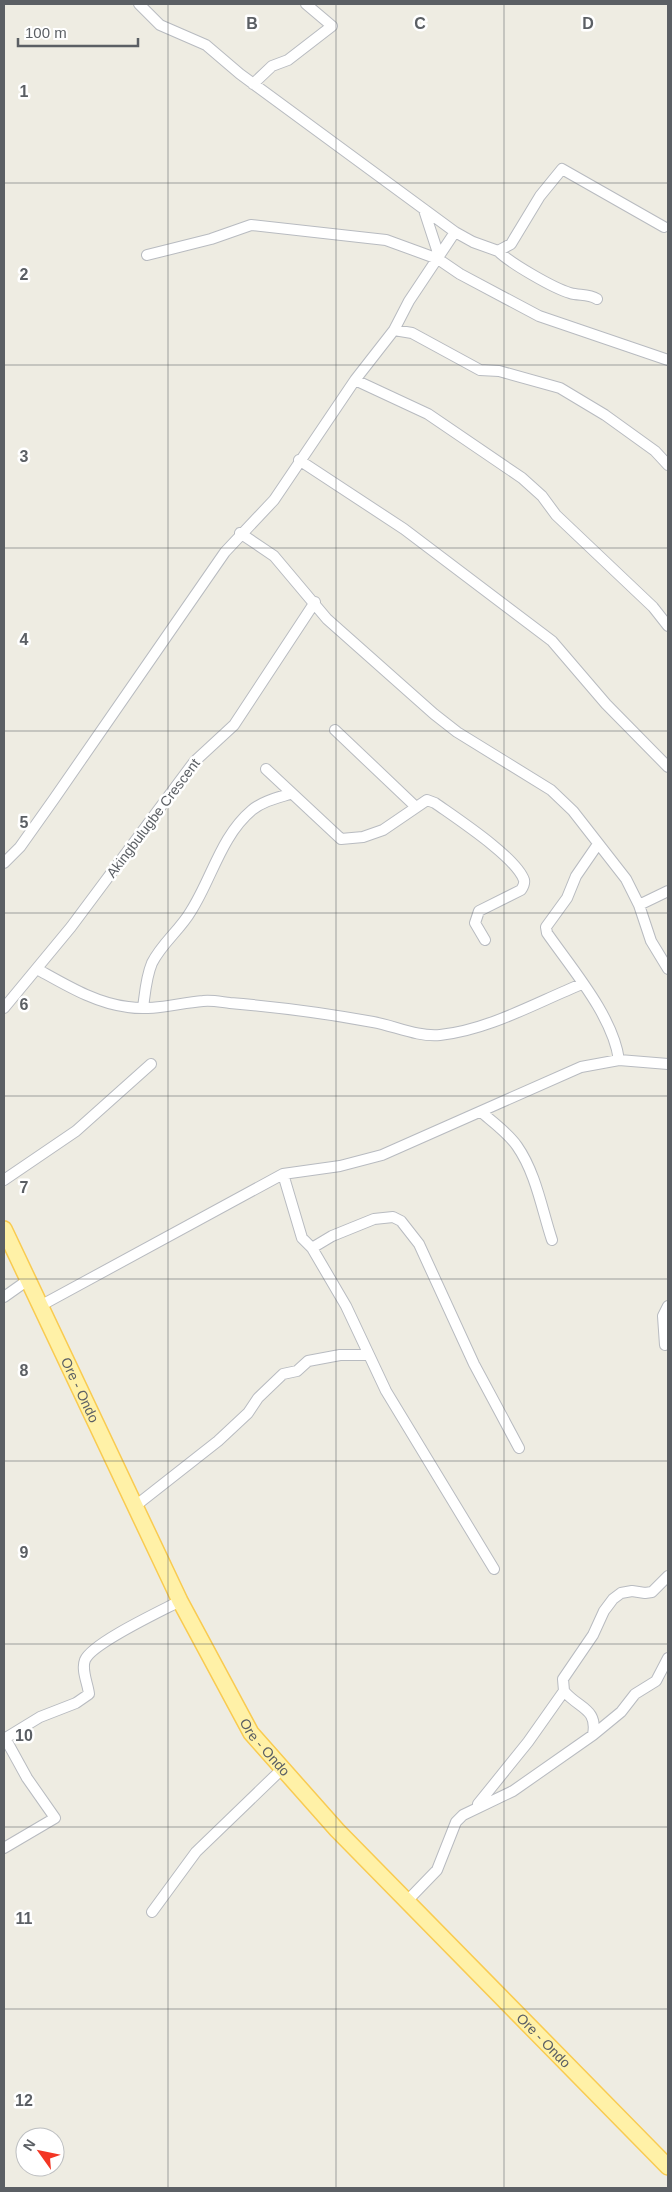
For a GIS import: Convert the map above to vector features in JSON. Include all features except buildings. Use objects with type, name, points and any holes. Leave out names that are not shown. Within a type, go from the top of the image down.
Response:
[{"type":"main road","name":"Ore - Ondo","points":[[4,1229],[180,1601],[251,1733],[337,1830],[668,2167]]},
{"type":"street","points":[[139,4],[160,25],[206,45],[252,84],[456,232],[473,242],[498,251],[507,260],[562,290],[597,299]]},
{"type":"street","points":[[252,84],[272,66],[288,60],[332,26],[306,4]]},
{"type":"street","points":[[498,251],[511,244],[540,196],[562,169],[664,227]]},
{"type":"street","points":[[424,210],[438,258]]},
{"type":"street","points":[[147,255],[211,239],[251,225],[386,240],[438,258],[460,274],[539,316],[668,360]]},
{"type":"street","points":[[4,863],[20,847],[225,552],[274,500],[299,460],[355,380],[394,330],[409,301],[456,232]]},
{"type":"street","points":[[394,330],[412,333],[480,370],[500,371],[560,388],[613,421],[655,451],[668,465]]},
{"type":"street","points":[[355,380],[428,414],[522,478],[542,496],[556,515],[653,608],[668,626]]},
{"type":"street","points":[[299,460],[404,529],[552,641],[606,704],[668,767]]},
{"type":"street","points":[[240,534],[274,556],[315,602],[327,619],[434,714],[458,732],[551,790],[573,811],[626,879],[639,905],[651,941],[668,969]]},
{"type":"street","name":"Akingbulugbe Crescent","points":[[4,1008],[104,884],[150,818],[194,762],[234,725],[315,602]]},
{"type":"street","points":[[335,730],[416,807]]},
{"type":"street","points":[[266,769],[290,794],[341,840],[363,837],[383,830],[426,800],[435,803],[497,849],[514,865],[524,880],[521,890],[479,911],[475,916],[475,923],[485,940]]},
{"type":"street","points":[[143,1008],[152,965],[159,951],[192,910],[224,845],[252,810],[268,801],[290,794]]},
{"type":"street","points":[[598,844],[576,876],[567,898],[546,927],[548,933],[599,1009],[613,1037],[619,1060]]},
{"type":"street","points":[[639,905],[668,891]]},
{"type":"street","points":[[37,969],[73,989],[102,1001],[127,1007],[143,1008],[205,1001],[232,1003],[311,1011],[381,1024],[414,1033],[438,1035],[467,1030],[582,984]]},
{"type":"street","points":[[40,1306],[282,1174],[340,1166],[382,1154],[481,1112],[581,1066],[619,1060],[668,1064]]},
{"type":"street","points":[[4,1180],[76,1131],[151,1064]]},
{"type":"street","points":[[481,1112],[509,1136],[518,1147],[527,1164],[552,1240]]},
{"type":"street","points":[[282,1174],[302,1238],[312,1248],[346,1306],[386,1391],[494,1569]]},
{"type":"street","points":[[312,1248],[332,1236],[374,1218],[393,1217],[400,1221],[419,1244],[474,1364],[519,1448]]},
{"type":"street","points":[[4,1297],[28,1280]]},
{"type":"street","points":[[665,1345],[663,1316],[668,1306]]},
{"type":"street","points":[[134,1507],[218,1441],[248,1413],[258,1398],[283,1374],[297,1371],[308,1361],[340,1355],[369,1355]]},
{"type":"street","points":[[476,1807],[528,1742],[564,1691],[563,1679],[593,1635],[604,1611],[613,1599],[621,1593],[632,1591],[645,1594],[652,1592],[668,1576]]},
{"type":"street","points":[[4,1848],[55,1818],[26,1778],[4,1738],[40,1717],[76,1703],[89,1694],[84,1669],[85,1659],[101,1644],[180,1601]]},
{"type":"street","points":[[407,1901],[437,1870],[456,1822],[476,1807],[513,1791],[593,1735],[621,1712],[635,1694],[656,1681],[668,1658]]},
{"type":"street","points":[[564,1691],[592,1714],[595,1722],[593,1735]]},
{"type":"street","points":[[152,1912],[196,1852],[282,1769]]}]
